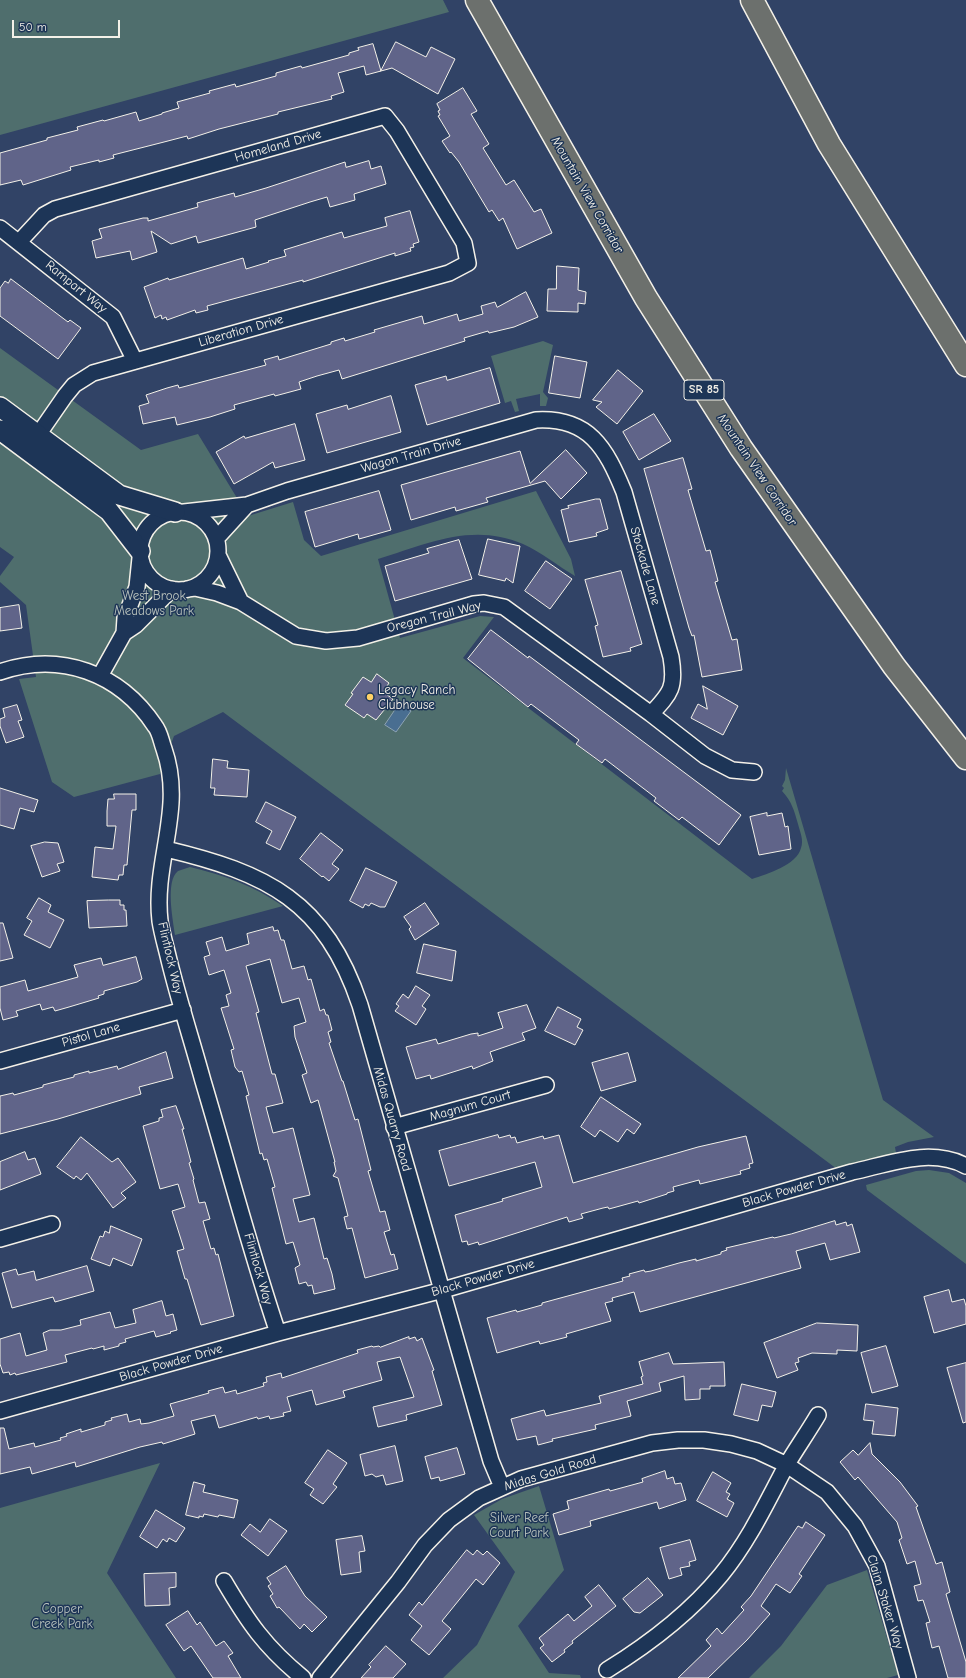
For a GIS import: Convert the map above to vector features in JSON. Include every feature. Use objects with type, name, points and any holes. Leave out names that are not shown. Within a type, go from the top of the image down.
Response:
[{"type":"highway","name":"Mountain View Corridor","points":[[477,0],[646,298],[737,442],[894,666],[966,758]]},
{"type":"highway","points":[[752,0],[829,144],[966,365]]},
{"type":"street","name":"Homeland Drive","points":[[19,242],[44,216],[55,209],[385,116],[397,130],[464,243],[468,263]]},
{"type":"street","name":"Rampart Way","points":[[0,228],[113,317],[135,361]]},
{"type":"street","name":"Liberation Drive","points":[[38,435],[64,396],[74,385],[93,373],[449,273],[468,263]]},
{"type":"street","points":[[0,407],[119,495],[195,515],[204,521],[212,529],[216,539],[218,555],[241,602]]},
{"type":"street","name":"Wagon Train Drive","points":[[180,512],[247,505],[294,489],[514,425],[548,420],[559,420],[577,426]]},
{"type":"street","name":"Stockade Lane","points":[[577,426],[588,432],[599,444],[616,472],[624,492],[671,657],[674,672],[673,686],[664,700],[651,714]]},
{"type":"street","points":[[0,430],[109,511],[140,554],[144,568],[151,578],[160,585],[172,589],[187,589],[199,584],[208,577],[215,567],[218,555]]},
{"type":"street","name":"Wagon Train Drive","points":[[216,539],[247,505]]},
{"type":"street","points":[[100,676],[124,633],[125,618],[137,587],[141,539],[150,524],[164,514],[180,512]]},
{"type":"street","name":"Oregon Trail Way","points":[[187,589],[195,588],[217,593],[241,602],[296,636],[326,641],[358,638],[474,604],[494,604],[513,612],[705,756],[732,770],[754,772]]},
{"type":"street","points":[[124,633],[136,625],[172,589]]},
{"type":"street","name":"Flintlock Way","points":[[0,672],[16,666],[42,664],[60,664],[90,672],[100,676],[135,702],[156,727],[168,759],[172,805],[166,849],[159,883],[160,921],[183,1010],[278,1333]]},
{"type":"street","name":"Midas Quarry Road","points":[[166,849],[227,865],[257,877],[296,903],[325,934],[338,953],[353,986],[443,1290],[491,1461],[502,1486]]},
{"type":"street","name":"Pistol Lane","points":[[0,1061],[183,1010]]},
{"type":"street","name":"Magnum Court","points":[[394,1127],[546,1085]]},
{"type":"street","name":"Black Powder Drive","points":[[0,1411],[278,1333],[443,1290],[852,1172],[928,1156],[958,1162],[966,1166]]},
{"type":"street","points":[[0,1239],[52,1224]]},
{"type":"street","points":[[607,1670],[651,1641],[705,1593],[736,1555],[750,1533],[787,1465],[818,1415]]},
{"type":"street","name":"Midas Gold Road","points":[[320,1678],[437,1532],[449,1520],[479,1498],[502,1486],[521,1479],[652,1443],[678,1440],[704,1440],[732,1444],[757,1451],[787,1465]]},
{"type":"street","name":"Claim Staker Way","points":[[787,1465],[827,1492],[846,1514],[867,1546],[877,1566],[908,1678]]},
{"type":"street","points":[[224,1581],[243,1613],[263,1640],[274,1653],[303,1678]]},
{"type":"green space","points":[[0,0],[443,0],[449,12],[0,135]]},
{"type":"green space","points":[[543,341],[553,345],[543,392],[548,398],[546,406],[540,406],[540,394],[516,399],[519,411],[515,412],[511,401],[505,403],[491,356]]},
{"type":"green space","name":"West Brook Meadows Park","points":[[0,348],[141,450],[198,434],[248,516],[293,502],[304,540],[321,556],[536,491],[571,559],[575,576],[523,544],[504,538],[486,535],[468,535],[432,542],[378,559],[400,638],[480,616],[494,617],[463,658],[752,879],[788,864],[798,854],[802,845],[801,833],[795,814],[782,791],[784,788],[782,786],[785,780],[786,768],[883,1100],[934,1137],[908,1142],[895,1147],[896,1153],[837,1169],[223,712],[174,736],[160,774],[74,797],[52,782],[19,679],[36,677],[26,605],[0,582],[0,576],[14,557],[0,547]]},
{"type":"green space","points":[[190,867],[215,874],[250,887],[283,906],[175,935],[171,901],[172,883],[174,876],[178,871]]},
{"type":"green space","points":[[929,1170],[949,1173],[966,1183],[966,1264],[867,1190],[866,1185],[916,1171]]},
{"type":"green space","name":"Copper Creek Park","points":[[160,1463],[107,1573],[176,1678],[0,1678],[0,1508]]},
{"type":"green space","name":"Silver Reef Court Park","points":[[539,1486],[564,1570],[518,1626],[549,1673],[580,1675],[581,1678],[443,1678],[477,1645],[515,1572],[474,1515],[502,1499]]},
{"type":"green space","points":[[867,1570],[898,1675],[887,1678],[749,1678],[781,1646],[827,1585]]},
{"type":"water","points":[[400,703],[411,711],[396,732],[385,725]]},
{"type":"building","points":[[396,42],[426,57],[431,47],[455,59],[438,94],[392,68],[381,71]]},
{"type":"building","points":[[373,44],[381,71],[366,75],[364,66],[338,73],[344,92],[331,96],[332,99],[278,112],[278,114],[219,129],[188,139],[187,136],[113,155],[114,158],[70,167],[71,170],[23,185],[21,180],[0,185],[0,153],[78,130],[77,127],[136,112],[139,121],[179,108],[177,102],[210,93],[209,91],[235,84],[236,87],[276,76],[276,73],[301,66],[302,68],[349,55],[349,53],[359,50],[358,48]]},
{"type":"building","points":[[463,88],[477,111],[471,114],[489,144],[483,148],[506,185],[514,180],[534,212],[541,209],[552,233],[517,249],[503,218],[499,221],[492,210],[489,212],[459,162],[451,152],[450,153],[442,141],[450,136],[438,116],[440,115],[438,111],[440,110],[437,104]]},
{"type":"building","points":[[369,161],[371,169],[381,166],[386,184],[354,194],[355,200],[330,207],[327,197],[255,220],[256,227],[198,243],[196,236],[171,244],[151,231],[157,252],[132,260],[130,251],[96,258],[92,241],[102,238],[99,229],[143,218],[148,218],[148,221],[198,207],[197,203],[234,193],[235,197],[345,162],[346,167]]},
{"type":"building","points":[[410,211],[419,242],[413,244],[414,247],[410,248],[411,251],[395,256],[395,253],[303,282],[303,280],[207,306],[208,310],[196,313],[195,310],[167,320],[166,317],[162,319],[161,315],[155,318],[144,287],[168,278],[169,280],[243,258],[246,269],[286,256],[284,250],[342,232],[344,238],[387,226],[385,218]]},
{"type":"building","points":[[557,266],[579,268],[578,290],[586,292],[585,304],[578,303],[578,312],[547,311],[548,289],[556,289]]},
{"type":"building","points":[[11,279],[68,322],[70,320],[81,328],[58,359],[0,316],[0,288],[5,281],[8,283]]},
{"type":"building","points":[[526,292],[538,317],[514,327],[489,333],[488,331],[464,338],[465,341],[342,379],[339,370],[317,376],[299,382],[301,389],[275,396],[274,394],[234,405],[235,409],[210,417],[177,425],[175,417],[143,424],[139,406],[149,403],[146,395],[178,385],[179,388],[266,365],[264,360],[278,356],[279,360],[331,344],[331,342],[344,338],[345,341],[375,332],[374,330],[422,316],[424,324],[457,314],[459,321],[483,314],[481,306],[495,302],[497,307]]},
{"type":"building","points":[[555,356],[587,362],[580,398],[549,393]]},
{"type":"building","points":[[490,368],[500,403],[427,425],[415,385],[446,376],[447,380]]},
{"type":"building","points":[[618,370],[643,391],[617,424],[596,407],[602,402],[593,400]]},
{"type":"building","points":[[391,396],[401,432],[327,453],[316,414],[347,405],[348,409]]},
{"type":"building","points":[[654,414],[671,441],[639,460],[623,432]]},
{"type":"building","points":[[295,424],[305,460],[275,468],[273,462],[234,484],[216,452],[244,436],[245,438]]},
{"type":"building","points":[[566,450],[587,473],[561,499],[545,481],[486,498],[488,502],[456,511],[455,507],[411,520],[401,485],[520,451],[530,483]]},
{"type":"building","points":[[683,458],[692,489],[688,490],[706,551],[710,550],[718,581],[715,582],[732,640],[737,639],[742,670],[702,677],[694,635],[692,636],[689,628],[644,469]]},
{"type":"building","points":[[379,491],[391,530],[359,539],[358,534],[315,547],[305,512]]},
{"type":"building","points":[[600,499],[608,529],[596,533],[597,536],[569,542],[561,510],[569,508],[568,506]]},
{"type":"building","points":[[488,539],[520,546],[513,583],[506,578],[505,581],[479,575]]},
{"type":"building","points":[[459,540],[472,579],[395,601],[385,566],[429,553],[427,549]]},
{"type":"building","points":[[546,561],[572,579],[550,609],[525,591]]},
{"type":"building","points":[[621,571],[642,644],[630,648],[631,651],[603,657],[595,626],[598,625],[585,580]]},
{"type":"building","points":[[19,605],[22,628],[0,631],[0,608]]},
{"type":"building","points":[[491,630],[528,658],[529,656],[741,815],[719,845],[682,817],[679,820],[654,801],[656,798],[605,759],[602,763],[576,744],[579,740],[531,704],[528,707],[468,659]]},
{"type":"building","name":"Legacy Ranch Clubhouse","points":[[377,674],[389,683],[383,692],[393,699],[376,720],[367,714],[364,718],[345,705],[353,694],[351,693],[363,677],[371,682]]},
{"type":"building","points":[[703,686],[738,706],[723,735],[691,718],[698,704],[707,709]]},
{"type":"building","points":[[17,705],[22,720],[18,721],[24,737],[6,743],[0,726],[0,719],[5,717],[3,709]]},
{"type":"building","points":[[213,759],[228,761],[227,768],[249,770],[247,797],[214,795],[215,788],[211,788]]},
{"type":"building","points":[[0,788],[38,800],[34,812],[20,808],[14,829],[0,825]]},
{"type":"building","points":[[114,794],[136,794],[136,810],[132,810],[127,865],[124,865],[123,875],[119,875],[118,880],[92,877],[95,847],[113,849],[116,826],[107,826],[107,811],[108,799],[114,799]]},
{"type":"building","points":[[266,802],[296,817],[280,850],[266,843],[272,831],[256,822]]},
{"type":"building","points":[[767,813],[767,816],[782,813],[785,827],[788,826],[791,849],[759,855],[750,817]]},
{"type":"building","points":[[321,833],[343,850],[332,864],[339,869],[329,881],[300,859]]},
{"type":"building","points":[[45,842],[58,843],[64,862],[57,864],[60,871],[42,877],[31,846]]},
{"type":"building","points":[[366,868],[397,882],[385,907],[380,907],[371,903],[369,906],[365,904],[363,908],[350,901]]},
{"type":"building","points":[[39,898],[51,905],[48,912],[64,920],[50,948],[24,935],[32,921],[27,918]]},
{"type":"building","points":[[120,900],[120,905],[124,905],[124,910],[126,910],[127,926],[89,928],[87,901]]},
{"type":"building","points":[[425,903],[439,924],[415,940],[409,929],[411,927],[404,917]]},
{"type":"building","points":[[0,923],[3,923],[13,958],[0,961]]},
{"type":"building","points":[[273,927],[274,931],[278,930],[281,940],[284,940],[292,969],[304,966],[308,980],[311,979],[320,1011],[324,1009],[326,1015],[328,1015],[332,1030],[328,1032],[331,1042],[329,1043],[355,1120],[358,1119],[371,1170],[368,1171],[380,1212],[385,1211],[390,1230],[384,1232],[391,1255],[394,1254],[398,1269],[365,1278],[352,1228],[347,1229],[344,1217],[348,1216],[338,1178],[333,1176],[336,1171],[335,1162],[318,1100],[311,1103],[302,1075],[307,1073],[295,1037],[294,1026],[306,1022],[299,998],[282,1003],[270,959],[246,966],[259,1012],[256,1013],[272,1074],[275,1074],[283,1103],[266,1107],[273,1133],[293,1128],[310,1195],[293,1199],[299,1222],[314,1218],[324,1259],[327,1258],[332,1274],[335,1289],[314,1294],[312,1285],[308,1286],[306,1282],[299,1284],[295,1268],[300,1265],[293,1242],[286,1244],[272,1188],[275,1187],[267,1159],[264,1160],[262,1153],[260,1154],[246,1096],[249,1095],[242,1071],[239,1072],[235,1067],[231,1050],[234,1049],[221,1008],[229,1006],[226,995],[231,993],[224,970],[209,975],[204,957],[210,955],[206,942],[222,937],[226,951],[249,944],[247,934]]},
{"type":"building","points":[[424,944],[456,951],[452,981],[417,973]]},
{"type":"building","points":[[136,957],[142,979],[137,982],[104,991],[104,994],[98,996],[99,998],[55,1011],[53,1007],[42,1010],[40,1004],[16,1011],[18,1016],[3,1020],[0,1008],[0,987],[25,980],[28,991],[78,977],[74,965],[101,958],[103,965]]},
{"type":"building","points":[[416,986],[430,995],[422,1006],[426,1009],[416,1025],[395,1011],[399,1006],[396,1004],[403,994],[408,998]]},
{"type":"building","points":[[527,1005],[536,1028],[522,1033],[525,1040],[490,1052],[493,1061],[473,1069],[472,1066],[431,1079],[430,1075],[416,1079],[406,1047],[436,1039],[438,1044],[471,1034],[478,1033],[478,1036],[503,1028],[498,1013]]},
{"type":"building","points":[[558,1007],[581,1019],[577,1027],[583,1030],[575,1045],[545,1031]]},
{"type":"building","points":[[166,1052],[173,1078],[139,1087],[141,1094],[58,1119],[0,1134],[0,1096],[13,1093],[14,1095],[43,1087],[43,1085],[74,1077],[74,1075],[89,1071],[89,1073],[117,1066],[118,1069]]},
{"type":"building","points":[[628,1053],[636,1081],[601,1091],[592,1063]]},
{"type":"building","points":[[601,1097],[641,1124],[634,1134],[627,1129],[618,1142],[600,1130],[595,1137],[581,1127]]},
{"type":"building","points":[[176,1106],[184,1129],[182,1129],[191,1162],[189,1163],[199,1203],[205,1202],[210,1219],[203,1221],[211,1249],[214,1248],[216,1255],[218,1254],[234,1316],[201,1325],[177,1251],[184,1249],[172,1211],[185,1207],[178,1184],[160,1189],[143,1126],[159,1121],[159,1118],[163,1117],[161,1110]]},
{"type":"building","points":[[498,1135],[499,1138],[510,1135],[511,1138],[515,1137],[517,1143],[543,1136],[544,1139],[559,1135],[573,1183],[698,1147],[746,1136],[753,1163],[749,1164],[750,1168],[740,1171],[741,1174],[700,1184],[699,1180],[673,1187],[674,1191],[639,1203],[638,1201],[609,1209],[608,1207],[603,1208],[581,1214],[583,1218],[569,1222],[567,1217],[479,1245],[478,1242],[468,1245],[467,1241],[462,1242],[455,1215],[503,1201],[502,1199],[542,1187],[535,1162],[449,1186],[439,1151]]},
{"type":"building","points":[[81,1137],[112,1162],[118,1158],[136,1182],[121,1193],[126,1198],[113,1208],[87,1173],[81,1180],[76,1176],[74,1179],[57,1167]]},
{"type":"building","points":[[25,1152],[28,1160],[35,1158],[41,1174],[0,1190],[0,1162]]},
{"type":"building","points":[[835,1221],[836,1225],[846,1222],[847,1226],[852,1224],[860,1252],[830,1260],[825,1243],[796,1251],[801,1268],[640,1312],[634,1292],[612,1298],[613,1301],[605,1303],[611,1321],[566,1334],[567,1337],[540,1344],[539,1341],[497,1353],[487,1318],[516,1310],[517,1312],[542,1305],[542,1303],[623,1281],[622,1278],[630,1276],[629,1274],[644,1270],[645,1272],[651,1271],[696,1259],[696,1261],[721,1254],[721,1252],[727,1250],[726,1248],[791,1234]]},
{"type":"building","points":[[111,1226],[142,1239],[132,1266],[113,1258],[110,1266],[91,1259],[100,1236],[103,1237],[105,1231],[109,1233]]},
{"type":"building","points":[[87,1266],[94,1291],[55,1302],[53,1297],[12,1308],[2,1273],[16,1269],[18,1275],[34,1271],[36,1280]]},
{"type":"building","points":[[949,1290],[952,1302],[964,1299],[966,1306],[966,1324],[934,1333],[924,1297]]},
{"type":"building","points":[[162,1301],[166,1316],[173,1314],[177,1330],[170,1332],[171,1333],[156,1337],[154,1331],[125,1339],[126,1342],[119,1344],[119,1346],[104,1350],[104,1346],[92,1348],[65,1355],[67,1362],[16,1375],[15,1373],[10,1375],[9,1372],[3,1373],[0,1364],[0,1339],[20,1333],[26,1356],[47,1350],[43,1333],[50,1330],[61,1330],[81,1325],[80,1320],[110,1312],[115,1328],[136,1323],[133,1310]]},
{"type":"building","points":[[817,1323],[858,1325],[857,1351],[837,1350],[837,1354],[812,1353],[798,1358],[799,1362],[795,1363],[798,1370],[777,1378],[764,1343]]},
{"type":"building","points":[[409,1337],[409,1339],[415,1337],[417,1341],[422,1338],[434,1370],[432,1371],[442,1405],[406,1415],[407,1420],[378,1427],[373,1407],[414,1397],[400,1357],[377,1362],[382,1380],[343,1391],[345,1397],[316,1405],[312,1390],[287,1397],[291,1411],[283,1413],[284,1416],[270,1419],[269,1416],[258,1419],[257,1417],[219,1428],[215,1415],[191,1421],[195,1434],[163,1444],[162,1442],[140,1447],[76,1467],[75,1462],[32,1474],[30,1467],[0,1474],[0,1428],[4,1428],[9,1449],[34,1443],[35,1447],[61,1440],[60,1438],[67,1436],[66,1434],[81,1429],[81,1432],[105,1425],[105,1422],[112,1420],[111,1418],[127,1414],[129,1422],[140,1419],[141,1424],[149,1423],[174,1416],[170,1404],[209,1393],[208,1391],[223,1387],[225,1393],[236,1390],[237,1394],[264,1386],[263,1383],[267,1382],[266,1377],[281,1373],[282,1378],[358,1353],[357,1350],[372,1346],[380,1347]]},
{"type":"building","points":[[886,1346],[898,1386],[872,1393],[861,1353]]},
{"type":"building","points":[[669,1353],[673,1364],[724,1362],[725,1386],[710,1386],[710,1389],[700,1389],[700,1399],[685,1400],[684,1376],[659,1383],[661,1391],[627,1401],[631,1416],[595,1425],[596,1429],[552,1439],[553,1441],[538,1445],[536,1436],[517,1440],[511,1419],[544,1410],[546,1416],[601,1403],[599,1396],[643,1384],[641,1377],[643,1376],[639,1362]]},
{"type":"building","points":[[966,1363],[966,1422],[963,1423],[947,1368]]},
{"type":"building","points":[[742,1384],[776,1392],[772,1407],[762,1405],[758,1421],[734,1415]]},
{"type":"building","points":[[866,1404],[898,1408],[895,1436],[872,1434],[874,1421],[864,1420]]},
{"type":"building","points":[[870,1443],[872,1454],[900,1482],[918,1506],[916,1507],[936,1564],[942,1562],[950,1592],[946,1594],[966,1662],[966,1678],[948,1678],[939,1646],[932,1648],[926,1623],[930,1622],[923,1600],[918,1601],[914,1586],[921,1584],[915,1561],[907,1564],[899,1540],[902,1538],[897,1522],[858,1477],[855,1480],[840,1462],[853,1450],[858,1455]]},
{"type":"building","points":[[395,1446],[403,1481],[386,1485],[383,1475],[376,1477],[372,1474],[365,1476],[360,1455]]},
{"type":"building","points":[[457,1448],[465,1474],[440,1481],[439,1477],[431,1479],[425,1457]]},
{"type":"building","points":[[328,1450],[347,1463],[333,1484],[337,1487],[323,1504],[310,1495],[314,1489],[305,1483]]},
{"type":"building","points":[[665,1471],[667,1479],[673,1477],[675,1484],[681,1483],[686,1500],[659,1509],[657,1502],[590,1521],[591,1526],[559,1535],[553,1514],[569,1509],[567,1501],[609,1489],[610,1491],[643,1482],[642,1479]]},
{"type":"building","points":[[713,1472],[731,1483],[726,1492],[730,1494],[727,1499],[734,1503],[727,1517],[697,1501]]},
{"type":"building","points":[[194,1482],[205,1485],[203,1492],[238,1500],[234,1518],[204,1514],[203,1517],[199,1516],[199,1518],[186,1515]]},
{"type":"building","points":[[156,1510],[185,1528],[176,1542],[169,1538],[167,1542],[163,1539],[157,1548],[140,1537]]},
{"type":"building","points":[[270,1519],[287,1531],[268,1556],[241,1535],[250,1524],[260,1532]]},
{"type":"building","points":[[806,1522],[825,1535],[799,1574],[802,1576],[790,1593],[776,1584],[761,1606],[770,1614],[747,1640],[708,1678],[678,1678],[711,1646],[706,1640],[717,1628],[722,1634],[744,1610],[741,1607],[751,1596],[798,1526],[802,1528]]},
{"type":"building","points":[[362,1536],[365,1551],[359,1552],[361,1572],[341,1575],[336,1540]]},
{"type":"building","points":[[690,1540],[696,1560],[689,1562],[690,1566],[680,1568],[682,1575],[669,1579],[660,1548]]},
{"type":"building","points":[[467,1550],[473,1555],[477,1550],[483,1555],[487,1551],[500,1563],[483,1585],[476,1579],[442,1621],[451,1629],[429,1655],[411,1640],[422,1626],[409,1615],[419,1602],[422,1605]]},
{"type":"building","points":[[286,1566],[305,1596],[327,1617],[312,1632],[304,1624],[300,1629],[279,1607],[277,1608],[270,1596],[273,1594],[268,1586],[271,1584],[267,1578]]},
{"type":"building","points":[[176,1573],[176,1587],[169,1588],[170,1605],[145,1606],[144,1574]]},
{"type":"building","points":[[648,1578],[663,1595],[640,1613],[634,1612],[623,1599]]},
{"type":"building","points":[[599,1585],[616,1606],[572,1641],[573,1643],[564,1650],[565,1652],[552,1662],[540,1648],[544,1645],[539,1638],[568,1614],[574,1621],[592,1606],[585,1597]]},
{"type":"building","points":[[188,1611],[197,1625],[200,1622],[216,1646],[224,1641],[233,1653],[228,1656],[241,1678],[213,1678],[191,1646],[184,1651],[166,1625]]},
{"type":"building","points":[[386,1646],[406,1664],[393,1678],[361,1678],[371,1667],[369,1665]]},
{"type":"place","name":"Legacy Ranch Clubhouse","points":[[370,697]]}]
